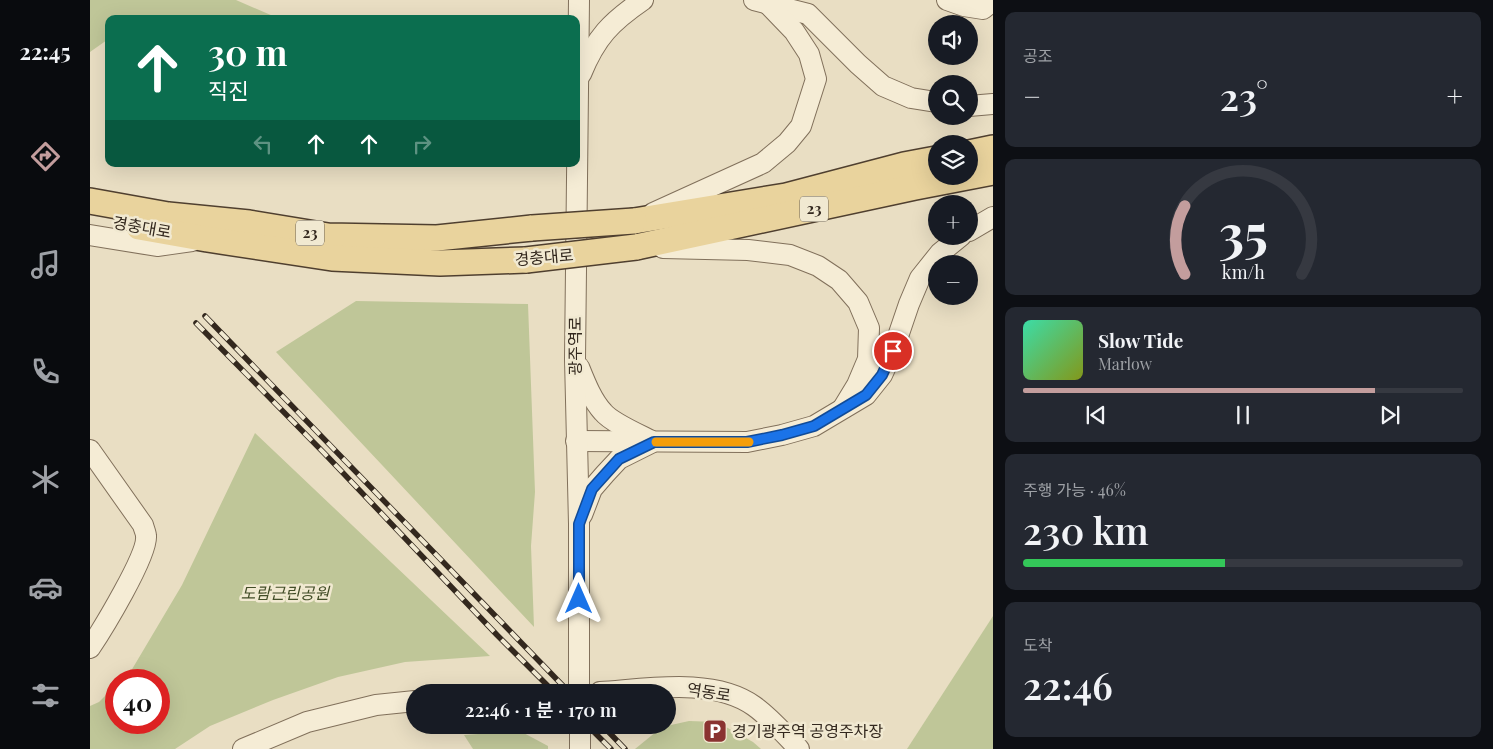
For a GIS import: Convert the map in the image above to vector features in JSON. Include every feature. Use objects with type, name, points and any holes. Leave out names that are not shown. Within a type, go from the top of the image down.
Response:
[{"type":"main road","points":[[978,151],[993,148]]},
{"type":"main road","name":"경충대로","points":[[90,201],[168,214],[249,223],[328,236],[437,238],[532,228],[634,221],[786,196],[928,161]]},
{"type":"main road","name":"경충대로","points":[[90,218],[207,239],[332,258],[440,263],[526,260],[636,247],[993,172]]},
{"type":"street","name":"광주역로","points":[[579,0],[579,15]]},
{"type":"street","points":[[580,75],[590,53],[604,32],[624,13],[643,0]]},
{"type":"street","points":[[947,0],[964,6],[983,8],[993,0]]},
{"type":"street","points":[[760,2],[808,14],[883,86],[911,98],[928,101]]},
{"type":"street","points":[[634,221],[763,163],[787,143],[800,126],[816,79],[809,54],[794,31],[760,2]]},
{"type":"street","points":[[978,105],[993,104]]},
{"type":"street","name":"광주역로","points":[[576,167],[575,359],[579,524],[579,684]]},
{"type":"street","points":[[978,226],[993,218]]},
{"type":"street","points":[[90,235],[157,246],[207,239]]},
{"type":"street","points":[[576,442],[747,442],[814,426],[866,395],[882,375],[920,278],[940,253],[949,245]]},
{"type":"street","points":[[636,247],[748,250],[790,255],[818,266],[839,280],[858,302],[869,328],[868,359],[857,384],[843,408]]},
{"type":"street","points":[[575,359],[590,393],[603,413],[626,428],[654,442]]},
{"type":"street","points":[[579,524],[592,489],[604,474],[619,459],[654,442]]},
{"type":"street","points":[[90,450],[143,525],[147,538],[131,578],[90,648]]},
{"type":"street","name":"역동로","points":[[676,688],[716,690],[741,698],[754,706],[799,749]]},
{"type":"street","points":[[243,749],[307,722],[376,705],[406,702]]},
{"type":"street","points":[[580,734],[580,749]]},
{"type":"green space","points":[[90,0],[236,0],[271,15],[105,15],[105,41],[90,52]]},
{"type":"green space","points":[[356,301],[528,304],[535,492],[531,546],[534,627],[276,352]]},
{"type":"green space","name":"도람근린공원","points":[[255,433],[490,656],[405,662],[338,677],[273,700],[210,726],[175,749],[90,749],[90,706],[99,702],[105,696],[105,734],[170,734],[170,669],[132,669],[182,585]]},
{"type":"green space","points":[[993,616],[993,749],[907,749]]},
{"type":"green space","points":[[689,721],[717,722],[753,742],[761,749],[635,749],[653,734],[676,734],[676,724]]},
{"type":"green space","points":[[526,734],[548,746],[548,749],[473,749],[464,735]]},
{"type":"railway","points":[[205,316],[561,684]]},
{"type":"railway","points":[[196,323],[546,684]]},
{"type":"railway","points":[[596,734],[611,749]]},
{"type":"railway","points":[[611,734],[625,749]]},
{"type":"slow traffic","points":[[656,442],[749,442]]},
{"type":"place","name":"경기광주역 공영주차장","points":[[715,731]]},
{"type":"route","points":[[579,599],[579,524],[592,489],[619,459],[654,442],[747,442],[814,426],[866,395],[882,375],[893,351]]}]
